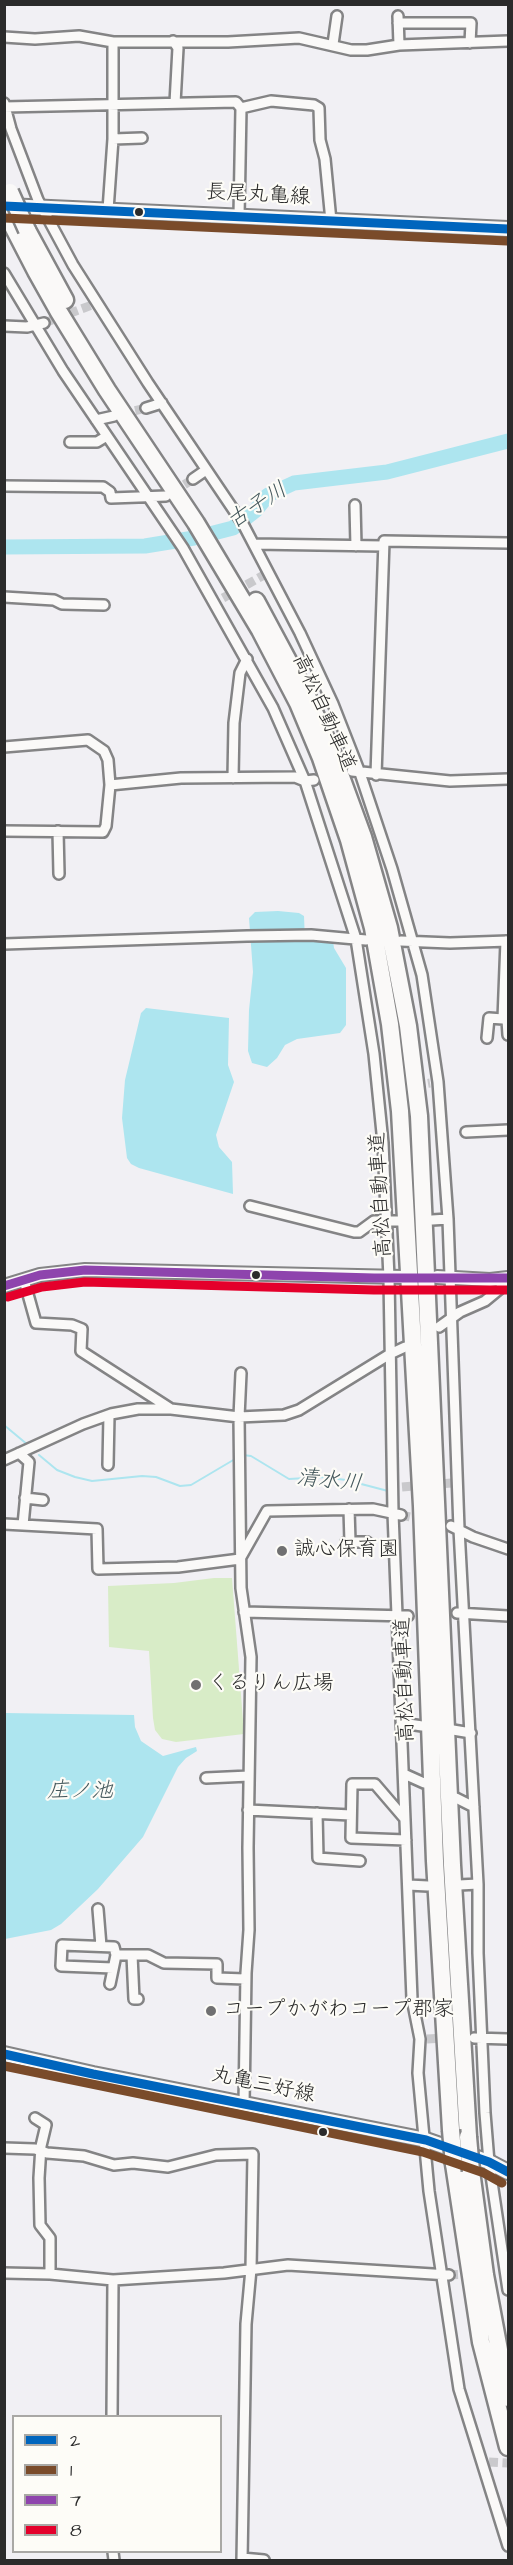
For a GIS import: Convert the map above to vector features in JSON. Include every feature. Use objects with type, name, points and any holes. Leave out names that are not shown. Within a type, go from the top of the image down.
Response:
[{"type":"highway","name":"高松自動車道","points":[[6,197],[21,230],[201,521],[270,624],[308,698],[333,754],[363,837],[389,928],[408,1026],[419,1116],[452,1864],[468,2137],[485,2275],[508,2398]]},
{"type":"highway","name":"高松自動車道","points":[[219,549],[297,703],[321,758],[349,840],[373,928],[390,1024],[402,1135],[422,1506],[435,1861],[451,2130],[481,2342],[508,2447]]},
{"type":"main road","name":"長尾丸亀線","points":[[6,197],[42,207],[508,230]]},
{"type":"main road","name":"丸亀三好線","points":[[4,2055],[426,2140],[489,2162],[508,2172]]},
{"type":"street","points":[[333,44],[337,16]]},
{"type":"street","points":[[399,45],[398,20],[471,23],[470,43]]},
{"type":"street","points":[[4,37],[35,39],[79,36],[113,42],[228,42],[299,38],[359,50],[399,45],[508,41]]},
{"type":"street","points":[[173,41],[178,48],[175,103]]},
{"type":"street","points":[[108,210],[113,139],[113,42]]},
{"type":"street","points":[[241,108],[271,101],[314,105],[319,108],[320,140],[325,159],[331,221]]},
{"type":"street","points":[[239,216],[241,108],[236,102],[113,106],[5,106],[11,129],[42,207],[73,265],[94,303],[243,524],[333,704],[414,942],[424,985],[448,1219],[455,1527],[471,1733],[478,1884],[478,2038],[489,2162],[508,2290]]},
{"type":"street","points":[[113,139],[142,138]]},
{"type":"street","points":[[4,273],[40,324],[96,420],[219,600],[310,780],[361,940],[383,1091],[390,1354],[403,1617],[402,1723],[412,1999],[423,2039],[418,2073],[429,2191],[445,2275],[459,2389],[486,2463],[508,2544]]},
{"type":"street","points":[[4,326],[40,324]]},
{"type":"street","points":[[146,408],[162,403]]},
{"type":"street","points":[[96,420],[114,416]]},
{"type":"street","points":[[70,442],[97,442],[107,436]]},
{"type":"street","points":[[193,479],[206,470]]},
{"type":"street","points":[[4,486],[103,487],[110,492],[111,498],[166,496]]},
{"type":"street","points":[[355,505],[356,546]]},
{"type":"street","points":[[376,775],[384,541],[508,543]]},
{"type":"street","points":[[254,544],[383,546]]},
{"type":"street","points":[[4,597],[104,605]]},
{"type":"street","points":[[233,778],[234,723],[240,673],[248,659]]},
{"type":"street","points":[[4,747],[88,740],[104,751],[108,760],[110,785],[106,826],[103,832],[4,831]]},
{"type":"street","points":[[356,772],[450,781],[508,779]]},
{"type":"street","points":[[110,785],[181,778],[295,777],[310,780]]},
{"type":"street","points":[[58,831],[59,874]]},
{"type":"street","points":[[4,944],[310,935],[361,940]]},
{"type":"street","points":[[401,940],[450,943],[507,941],[503,1019]]},
{"type":"street","points":[[487,1038],[489,1018],[507,1020],[508,1035]]},
{"type":"street","points":[[466,1132],[508,1130]]},
{"type":"street","points":[[250,1206],[354,1232],[359,1232],[369,1223],[402,1221]]},
{"type":"street","points":[[432,1220],[448,1219]]},
{"type":"street","points":[[4,1286],[63,1272],[109,1270],[402,1277]]},
{"type":"street","points":[[437,1277],[508,1280]]},
{"type":"street","points":[[24,1280],[36,1323],[72,1324],[82,1329],[81,1350],[171,1409]]},
{"type":"street","points":[[439,1327],[460,1312],[485,1301],[508,1280]]},
{"type":"street","points":[[4,1461],[83,1424],[109,1415],[138,1409],[171,1409],[239,1418],[284,1415],[299,1410],[405,1347]]},
{"type":"street","points":[[241,1373],[240,1559],[244,1612],[251,1657],[248,1810],[249,1930],[245,1979],[244,2104]]},
{"type":"street","points":[[108,1465],[109,1415]]},
{"type":"street","points":[[19,1454],[29,1462],[23,1525]]},
{"type":"street","points":[[25,1498],[43,1500]]},
{"type":"street","points":[[349,1509],[347,1542],[367,1542]]},
{"type":"street","points":[[240,1559],[267,1511],[373,1509],[397,1514]]},
{"type":"street","points":[[4,1524],[97,1530],[98,1569],[178,1567],[240,1559]]},
{"type":"street","points":[[455,1527],[473,1537],[508,1549]]},
{"type":"street","points":[[244,1612],[403,1617]]},
{"type":"street","points":[[461,1613],[508,1616]]},
{"type":"street","points":[[402,1723],[422,1726]]},
{"type":"street","points":[[453,1731],[471,1733]]},
{"type":"street","points":[[404,1774],[424,1783]]},
{"type":"street","points":[[206,1778],[249,1776]]},
{"type":"street","points":[[405,1819],[375,1784],[352,1784],[351,1838],[406,1840]]},
{"type":"street","points":[[456,1798],[474,1807]]},
{"type":"street","points":[[248,1810],[351,1815]]},
{"type":"street","points":[[317,1813],[318,1858],[360,1861]]},
{"type":"street","points":[[459,1885],[478,1884]]},
{"type":"street","points":[[408,1885],[428,1886]]},
{"type":"street","points":[[98,1909],[101,1946]]},
{"type":"street","points":[[110,1984],[116,1955],[114,1947],[62,1945],[61,1966],[113,1968]]},
{"type":"street","points":[[116,1955],[148,1955],[164,1963],[217,1964],[217,1978],[245,1979]]},
{"type":"street","points":[[132,1955],[134,1999],[138,1999]]},
{"type":"street","points":[[478,2038],[508,2039]]},
{"type":"street","points":[[35,2118],[46,2124],[40,2151],[40,2225],[50,2238],[50,2274]]},
{"type":"street","points":[[4,2148],[84,2156],[114,2165],[133,2163],[168,2167],[216,2156],[253,2154],[251,2270],[246,2324],[242,2559],[264,2560]]},
{"type":"street","points":[[4,2273],[50,2274],[113,2280],[251,2270],[288,2265],[445,2275]]},
{"type":"street","points":[[494,2273],[507,2272]]},
{"type":"street","points":[[112,2415],[113,2280]]},
{"type":"green space","name":"くるりん広場","points":[[232,1578],[244,1734],[176,1742],[162,1739],[155,1730],[153,1718],[149,1651],[109,1647],[108,1586],[174,1583]]},
{"type":"water","points":[[255,912],[299,913],[304,916],[305,941],[333,941],[334,948],[346,968],[346,1025],[340,1033],[297,1039],[285,1045],[277,1058],[267,1067],[252,1063],[248,1051],[253,972],[249,918]]},
{"type":"water","points":[[146,1008],[229,1018],[228,1065],[234,1082],[216,1135],[219,1147],[232,1162],[233,1194],[139,1168],[131,1164],[127,1158],[122,1118],[125,1080],[141,1013]]},
{"type":"water","name":"庄ノ池","points":[[5,1713],[134,1715],[135,1727],[141,1741],[163,1756],[196,1747],[197,1751],[178,1767],[143,1837],[98,1889],[61,1924],[51,1930],[5,1939]]},
{"type":"waterway","name":"古子川","points":[[4,547],[145,546],[194,538],[233,528],[256,510],[268,495],[294,483],[387,472],[508,441]]},
{"type":"waterway","name":"清水川","points":[[4,1425],[28,1445]]},
{"type":"waterway","name":"清水川","points":[[39,1455],[57,1470],[92,1481],[142,1476],[156,1477],[180,1486],[191,1485],[235,1459]]},
{"type":"waterway","name":"清水川","points":[[243,1455],[251,1456],[289,1479],[323,1477],[346,1480],[388,1491]]},
{"type":"tunnel","points":[[44,323],[92,305]]},
{"type":"tunnel","points":[[122,414],[146,408]]},
{"type":"tunnel","points":[[173,492],[193,479]]},
{"type":"tunnel","points":[[223,598],[264,575]]},
{"type":"tunnel","points":[[388,1090],[430,1083]]},
{"type":"tunnel","points":[[402,1487],[452,1483]]},
{"type":"tunnel","points":[[401,1515],[425,1520]]},
{"type":"tunnel","points":[[427,2039],[449,2038]]},
{"type":"tunnel","points":[[449,2275],[494,2273]]},
{"type":"tunnel","points":[[489,2462],[508,2463]]},
{"type":"transit line","name":"2","points":[[4,206],[508,229]]},
{"type":"transit line","name":"1","points":[[4,218],[507,241]]},
{"type":"transit line","name":"7","points":[[4,1286],[40,1275],[85,1270],[374,1278],[508,1278]]},
{"type":"transit line","name":"8","points":[[8,1297],[42,1287],[85,1282],[374,1290],[508,1290]]},
{"type":"transit line","name":"2","points":[[4,2054],[93,2074],[426,2140],[489,2162],[508,2172]]},
{"type":"transit line","name":"1","points":[[4,2066],[423,2152],[484,2173],[502,2183]]},
{"type":"place","name":"誠心保育園","points":[[282,1551]]},
{"type":"place","name":"くるりん広場","points":[[196,1685]]},
{"type":"place","name":"コープかがわコープ郡家","points":[[211,2011]]}]
